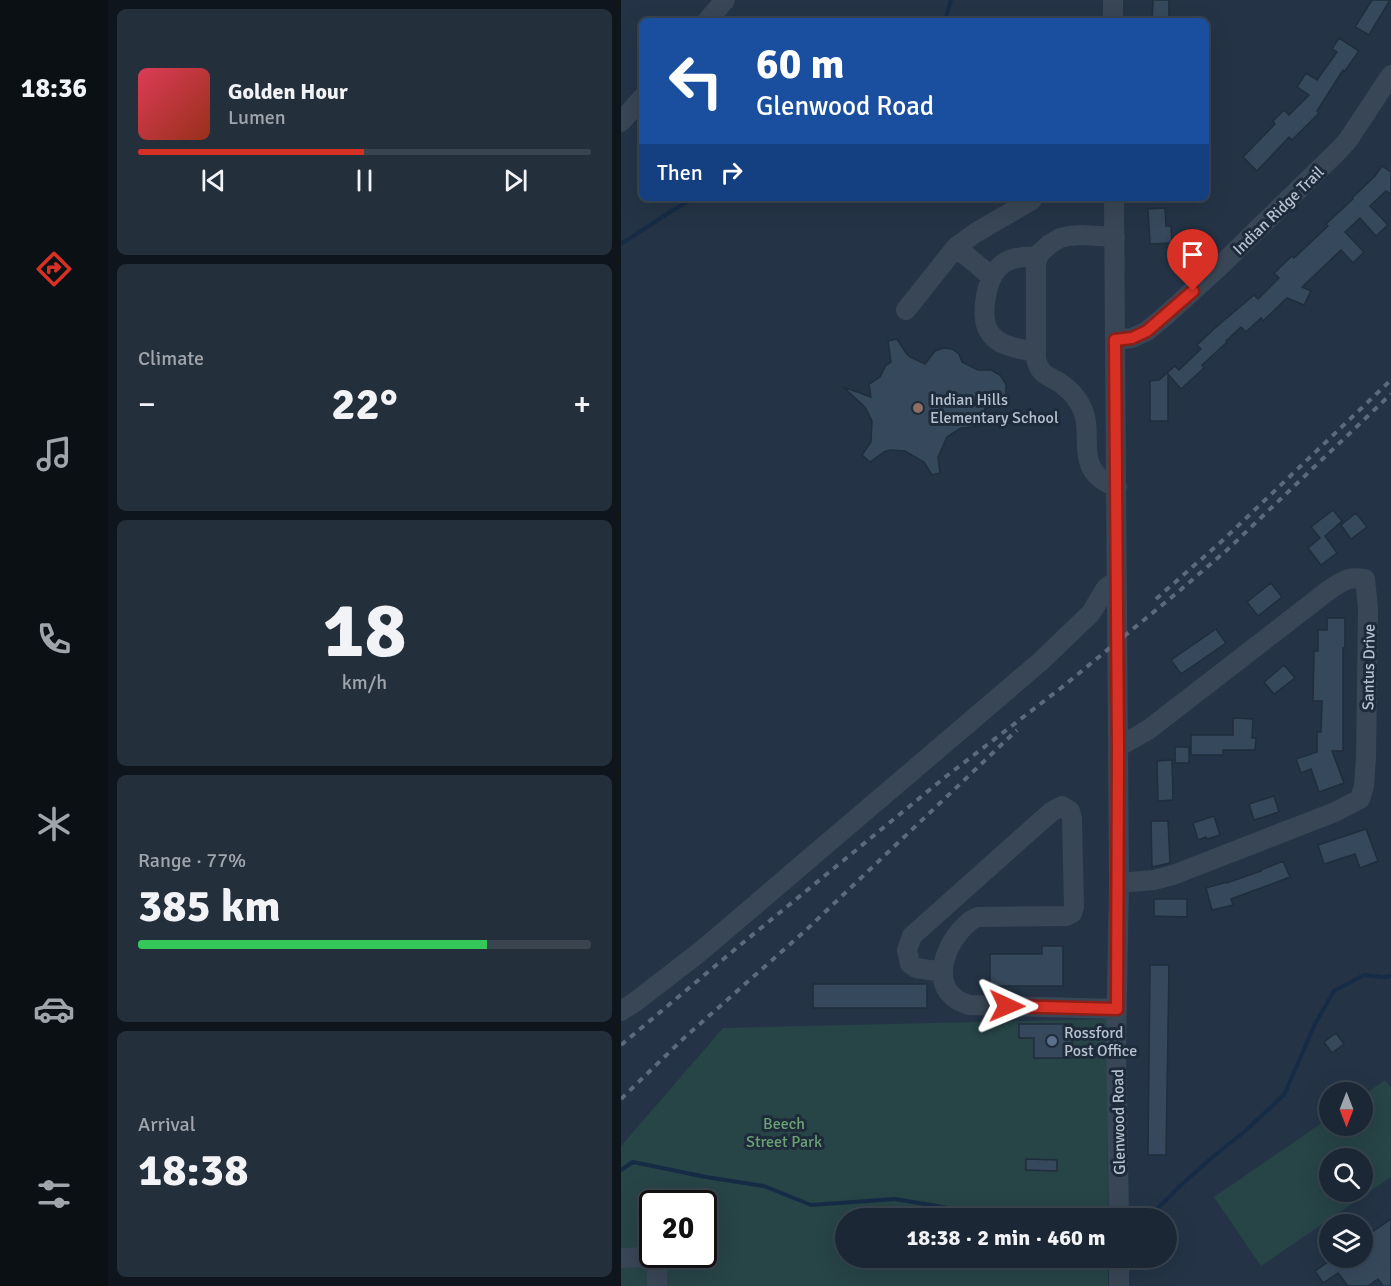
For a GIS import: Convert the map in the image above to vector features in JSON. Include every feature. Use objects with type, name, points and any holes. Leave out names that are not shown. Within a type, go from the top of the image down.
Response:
[{"type":"street","points":[[710,18],[725,0]]},
{"type":"street","points":[[1113,0],[1113,18]]},
{"type":"street","name":"Indian Ridge Trail","points":[[1115,340],[1132,338],[1147,331],[1221,266],[1348,140],[1391,75]]},
{"type":"street","points":[[621,122],[639,101]]},
{"type":"street","points":[[906,310],[956,247],[975,233],[1030,201]]},
{"type":"street","name":"Glenwood Road","points":[[1114,201],[1119,1208]]},
{"type":"street","points":[[1115,237],[1069,236],[1050,244],[1039,254],[1036,352],[1038,368],[1064,386],[1083,408],[1089,462],[1101,480],[1117,487]]},
{"type":"street","points":[[956,247],[992,277]]},
{"type":"street","points":[[1036,352],[998,341],[990,333],[985,322],[984,309],[992,277],[999,267],[1012,259],[1038,257]]},
{"type":"street","name":"Santus Drive","points":[[1118,747],[1148,730],[1329,590],[1354,577],[1365,579],[1368,608],[1366,757],[1365,786],[1360,799],[1335,812],[1173,875],[1155,880],[1119,883]]},
{"type":"street","points":[[621,1011],[701,951],[1040,662],[1091,613],[1106,588],[1117,579]]},
{"type":"street","points":[[943,972],[916,968],[910,964],[907,950],[912,936],[1051,813],[1062,806],[1070,811],[1072,819],[1074,907],[1072,913],[1066,916],[978,917],[970,920],[954,939],[944,959],[943,972],[946,987],[955,998],[969,1005],[1117,1009]]},
{"type":"street","points":[[951,901],[968,922]]},
{"type":"street","points":[[621,1258],[647,1257],[655,1261],[657,1286]]},
{"type":"street","points":[[1119,1268],[1119,1286]]},
{"type":"green space","name":"Beech Street Park","points":[[1107,1019],[1108,1208],[835,1208],[835,1268],[1108,1268],[1108,1286],[621,1286],[621,1146],[723,1028]]},
{"type":"green space","points":[[1385,1080],[1391,1088],[1391,1177],[1373,1189],[1373,1148],[1319,1148],[1319,1202],[1354,1202],[1337,1214],[1319,1214],[1319,1226],[1261,1266],[1214,1197],[1319,1125],[1319,1136],[1373,1136],[1373,1088]]},
{"type":"building","points":[[1153,0],[1169,0],[1169,18],[1152,18]]},
{"type":"building","points":[[1372,0],[1390,0],[1369,35],[1355,27]]},
{"type":"building","points":[[1339,38],[1359,51],[1345,71],[1343,70],[1317,111],[1319,113],[1292,140],[1289,137],[1257,171],[1243,157],[1275,124],[1273,121],[1284,110],[1289,115],[1309,95],[1297,87],[1306,73],[1317,80],[1337,52],[1332,49]]},
{"type":"building","points":[[1382,166],[1391,172],[1391,194],[1386,191],[1370,206],[1388,225],[1376,236],[1360,218],[1345,232],[1364,252],[1353,263],[1341,250],[1302,287],[1311,291],[1304,305],[1287,298],[1263,321],[1261,318],[1246,332],[1241,327],[1202,365],[1204,368],[1181,389],[1168,374],[1168,421],[1150,421],[1150,381],[1159,380],[1175,366],[1179,370],[1201,349],[1197,345],[1215,328],[1254,295],[1258,299],[1279,278],[1274,273],[1292,256],[1294,258],[1328,226],[1326,224],[1353,199]]},
{"type":"building","points":[[1165,208],[1166,226],[1171,226],[1172,243],[1150,244],[1148,209]]},
{"type":"building","points":[[897,339],[910,357],[925,364],[935,351],[943,348],[952,349],[959,354],[962,362],[978,370],[991,370],[1000,375],[1006,384],[1006,394],[1001,402],[993,407],[985,408],[983,426],[961,428],[947,437],[938,457],[940,473],[932,475],[924,462],[905,451],[890,450],[870,462],[862,455],[871,442],[872,421],[865,407],[843,387],[871,397],[869,384],[880,377],[886,365],[891,362],[888,341]]},
{"type":"building","points":[[1333,510],[1342,521],[1325,536],[1337,553],[1321,565],[1308,548],[1320,538],[1311,527]]},
{"type":"building","points":[[1356,513],[1367,527],[1351,539],[1341,525]]},
{"type":"building","points":[[1271,583],[1282,597],[1258,616],[1247,602]]},
{"type":"building","points":[[1327,618],[1345,618],[1343,751],[1332,751],[1344,783],[1319,792],[1311,769],[1301,773],[1296,759],[1317,752],[1317,732],[1321,732],[1322,701],[1313,701],[1314,651],[1318,651],[1318,630],[1327,630]]},
{"type":"building","points":[[1216,629],[1226,643],[1181,674],[1171,660]]},
{"type":"building","points":[[1284,665],[1295,678],[1274,694],[1264,682]]},
{"type":"building","points":[[1233,718],[1253,719],[1252,738],[1256,738],[1255,750],[1223,750],[1223,755],[1191,755],[1191,735],[1233,735]]},
{"type":"building","points":[[1175,747],[1189,747],[1189,763],[1175,763]]},
{"type":"building","points":[[1172,760],[1173,800],[1158,801],[1157,761]]},
{"type":"building","points":[[1274,796],[1279,812],[1254,820],[1249,804]]},
{"type":"building","points":[[1214,816],[1220,835],[1198,840],[1193,823]]},
{"type":"building","points":[[1151,821],[1168,821],[1170,863],[1152,867]]},
{"type":"building","points":[[1366,829],[1378,861],[1360,868],[1355,854],[1324,864],[1318,845]]},
{"type":"building","points":[[1283,861],[1290,877],[1231,899],[1233,905],[1212,910],[1206,888],[1227,883]]},
{"type":"building","points":[[1154,899],[1187,899],[1187,917],[1154,916]]},
{"type":"building","points":[[1042,946],[1063,946],[1063,986],[990,986],[990,954],[1042,954]]},
{"type":"building","points":[[1150,965],[1169,965],[1166,1155],[1148,1155]]},
{"type":"building","points":[[813,984],[927,984],[927,1008],[813,1008]]},
{"type":"building","points":[[1019,1024],[1072,1024],[1072,1058],[1034,1058],[1034,1038],[1019,1038]]},
{"type":"building","points":[[1336,1033],[1344,1044],[1332,1053],[1324,1042]]},
{"type":"building","points":[[1026,1159],[1057,1160],[1057,1171],[1026,1170]]},
{"type":"building","points":[[1391,1219],[1391,1286],[1383,1286],[1378,1279],[1368,1286],[1348,1286],[1338,1273],[1323,1283],[1315,1271],[1319,1268],[1373,1268],[1373,1231]]},
{"type":"waterway","points":[[946,18],[951,0]]},
{"type":"waterway","points":[[621,244],[689,201]]},
{"type":"waterway","points":[[1158,1208],[1284,1095],[1315,1024],[1334,991],[1364,975],[1391,976]]},
{"type":"waterway","points":[[621,1170],[633,1162],[764,1186],[811,1205],[895,1199],[948,1208]]},
{"type":"railway","points":[[1156,599],[1222,541],[1391,380]]},
{"type":"railway","points":[[621,1045],[944,778],[1061,688],[1178,592],[1227,550],[1391,394]]},
{"type":"railway","points":[[621,1099],[684,1038],[805,931],[1017,730]]},
{"type":"place","name":"Indian Hills Elementary School","points":[[918,408]]},
{"type":"place","name":"Rossford Post Office","points":[[1052,1041]]},
{"type":"route","points":[[1007,1006],[1117,1009],[1119,883],[1115,340],[1132,338],[1147,331],[1193,291]]}]
